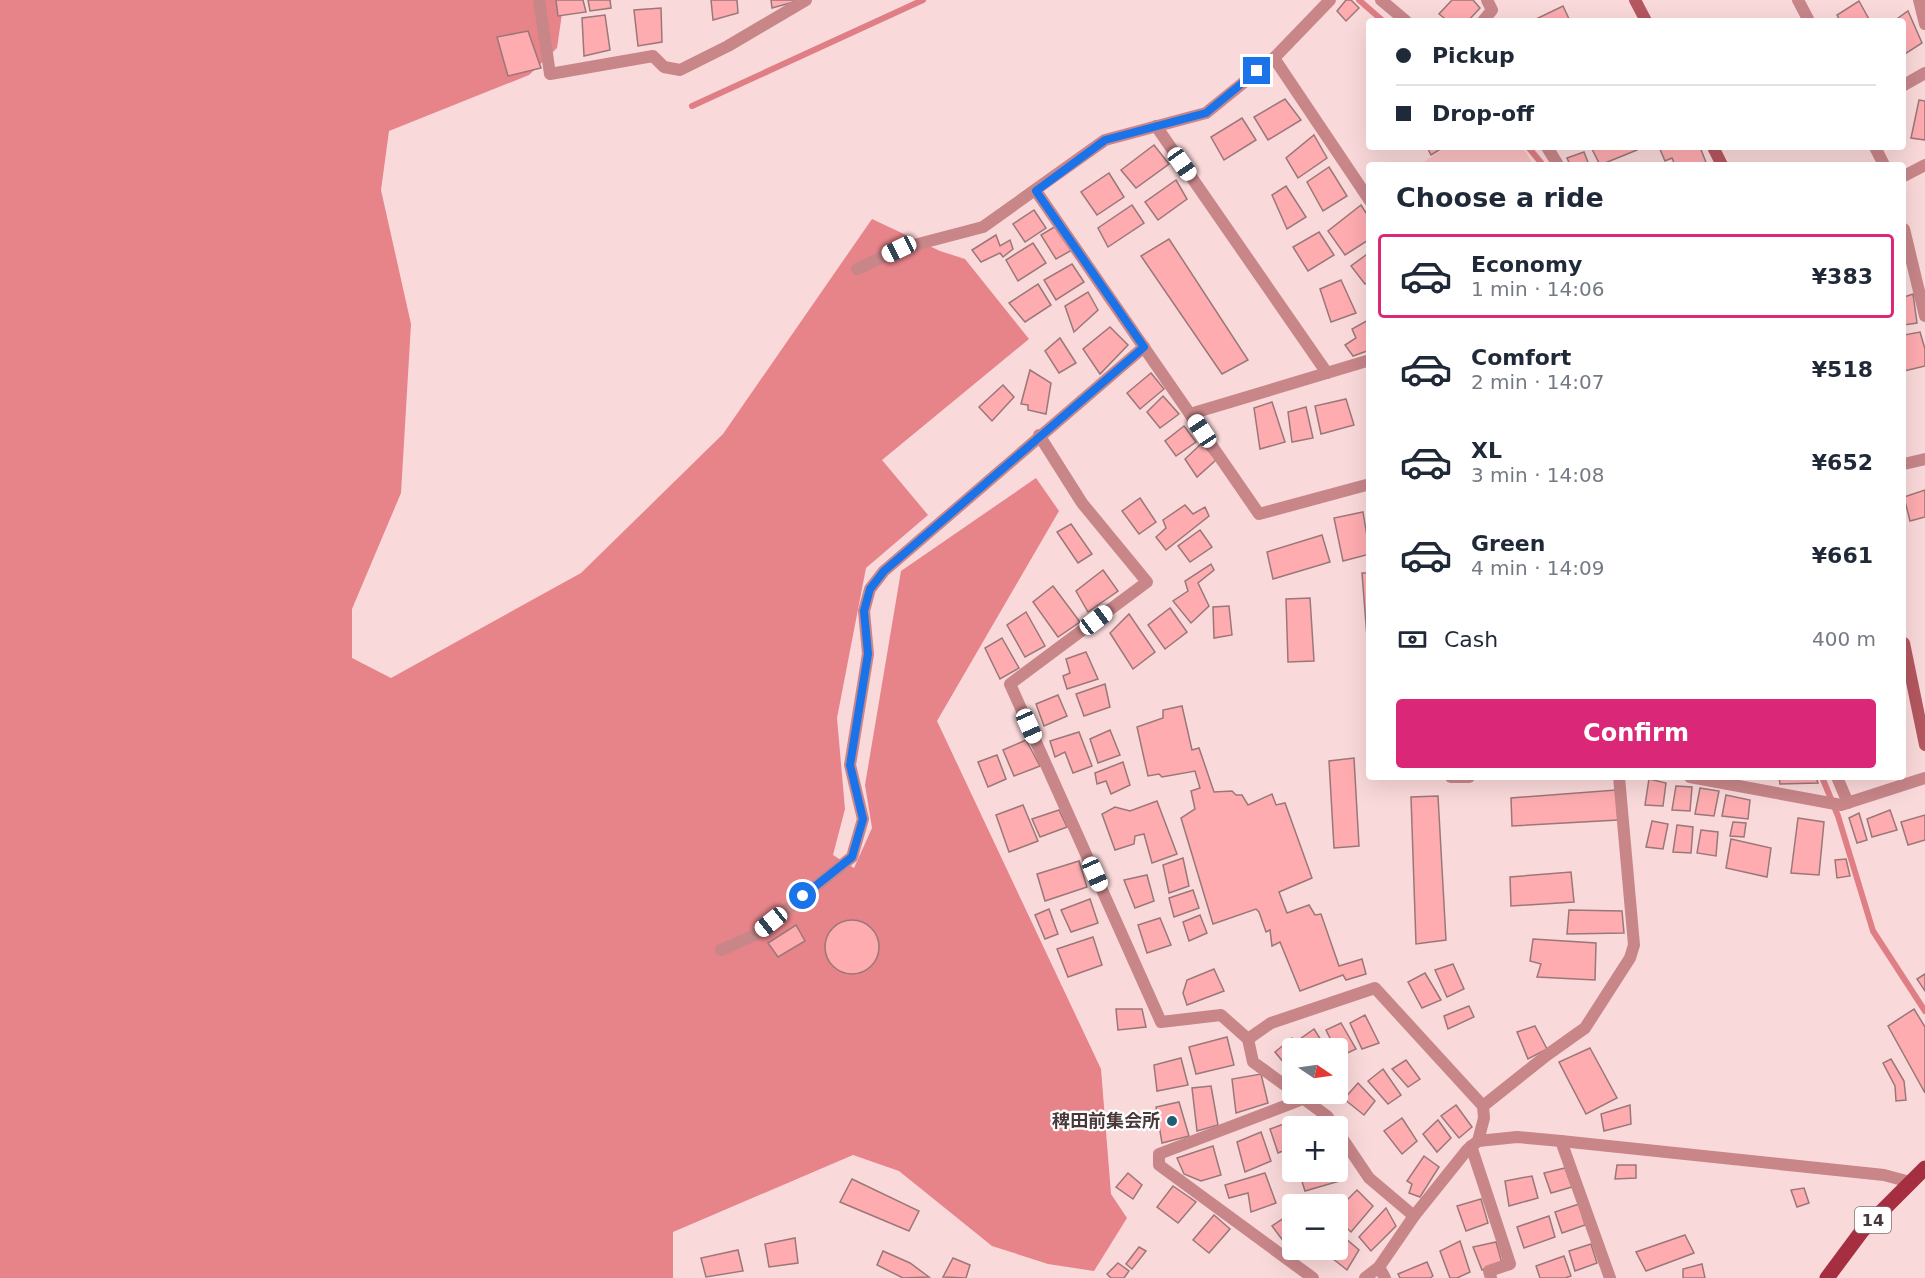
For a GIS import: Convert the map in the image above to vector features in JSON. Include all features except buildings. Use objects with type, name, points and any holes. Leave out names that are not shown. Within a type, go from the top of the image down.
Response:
[{"type":"main road","name":"14","points":[[1827,1278],[1862,1231],[1925,1168]]},
{"type":"street","points":[[539,0],[550,74],[653,56],[664,67],[680,70],[728,46],[806,0]]},
{"type":"street","points":[[857,269],[899,249],[983,227],[1105,140],[1206,113],[1274,58],[1330,0]]},
{"type":"street","points":[[1381,0],[1402,18]]},
{"type":"street","points":[[1485,18],[1492,10],[1487,0]]},
{"type":"street","points":[[1635,0],[1644,18]]},
{"type":"street","points":[[1798,0],[1807,18]]},
{"type":"street","points":[[1919,0],[1925,24]]},
{"type":"street","points":[[1274,58],[1366,195]]},
{"type":"street","points":[[1906,84],[1925,73]]},
{"type":"street","points":[[1156,126],[1327,373]]},
{"type":"street","points":[[1906,175],[1925,165]]},
{"type":"street","points":[[1036,191],[1259,514],[1366,485]]},
{"type":"street","points":[[1906,237],[1925,315]]},
{"type":"street","points":[[721,950],[755,935],[852,857],[863,819],[850,765],[868,654],[864,611],[870,589],[884,571],[1039,435],[1144,347]]},
{"type":"street","points":[[1190,414],[1366,361]]},
{"type":"street","points":[[1039,435],[1082,503],[1147,582],[1010,684],[1161,1022],[1221,1015],[1248,1039],[1253,1062],[1282,1083]]},
{"type":"street","points":[[1906,464],[1925,459]]},
{"type":"street","points":[[1906,653],[1925,745]]},
{"type":"street","points":[[1706,780],[1822,802],[1845,804],[1925,777]]},
{"type":"street","points":[[1483,1106],[1547,1055],[1586,1028],[1630,958],[1634,945],[1619,780]]},
{"type":"street","points":[[1838,780],[1845,804]]},
{"type":"street","points":[[1248,1039],[1271,1023],[1375,988],[1483,1106],[1484,1118],[1474,1144],[1414,1216],[1382,1273],[1365,1278]]},
{"type":"street","points":[[1282,1101],[1159,1154],[1159,1165],[1313,1278]]},
{"type":"street","points":[[1311,1104],[1327,1116]]},
{"type":"street","points":[[1474,1144],[1517,1137],[1884,1175],[1910,1182]]},
{"type":"street","points":[[1561,1141],[1611,1278]]},
{"type":"street","points":[[1474,1144],[1510,1264],[1489,1271],[1491,1278]]},
{"type":"street","points":[[1348,1147],[1369,1178],[1414,1216]]},
{"type":"shaded area","points":[[0,0],[564,0],[557,48],[529,75],[389,131],[381,190],[411,324],[401,493],[352,609],[352,658],[391,678],[581,573],[723,434],[872,219],[940,251],[965,259],[1029,339],[882,460],[928,515],[866,568],[837,718],[845,809],[833,855],[854,868],[872,828],[865,785],[901,571],[1036,478],[1059,511],[937,721],[1101,1069],[1111,1194],[1127,1218],[1094,1271],[1048,1264],[992,1246],[899,1171],[853,1155],[673,1232],[673,1278],[0,1278]]},
{"type":"shaded area","points":[[1442,150],[1523,150],[1531,162],[1424,162]]},
{"type":"waterway","points":[[692,106],[923,0]]},
{"type":"waterway","points":[[1359,0],[1380,18]]},
{"type":"waterway","points":[[1530,150],[1540,162]]},
{"type":"waterway","points":[[1823,780],[1838,816],[1873,931],[1925,1011]]},
{"type":"place","name":"稗田前集会所","points":[[1172,1121]]},
{"type":"route","points":[[803,896],[852,857],[863,819],[850,765],[868,654],[864,611],[870,589],[884,571],[1039,435],[1144,347],[1036,191],[1105,140],[1206,113],[1257,71]]}]
